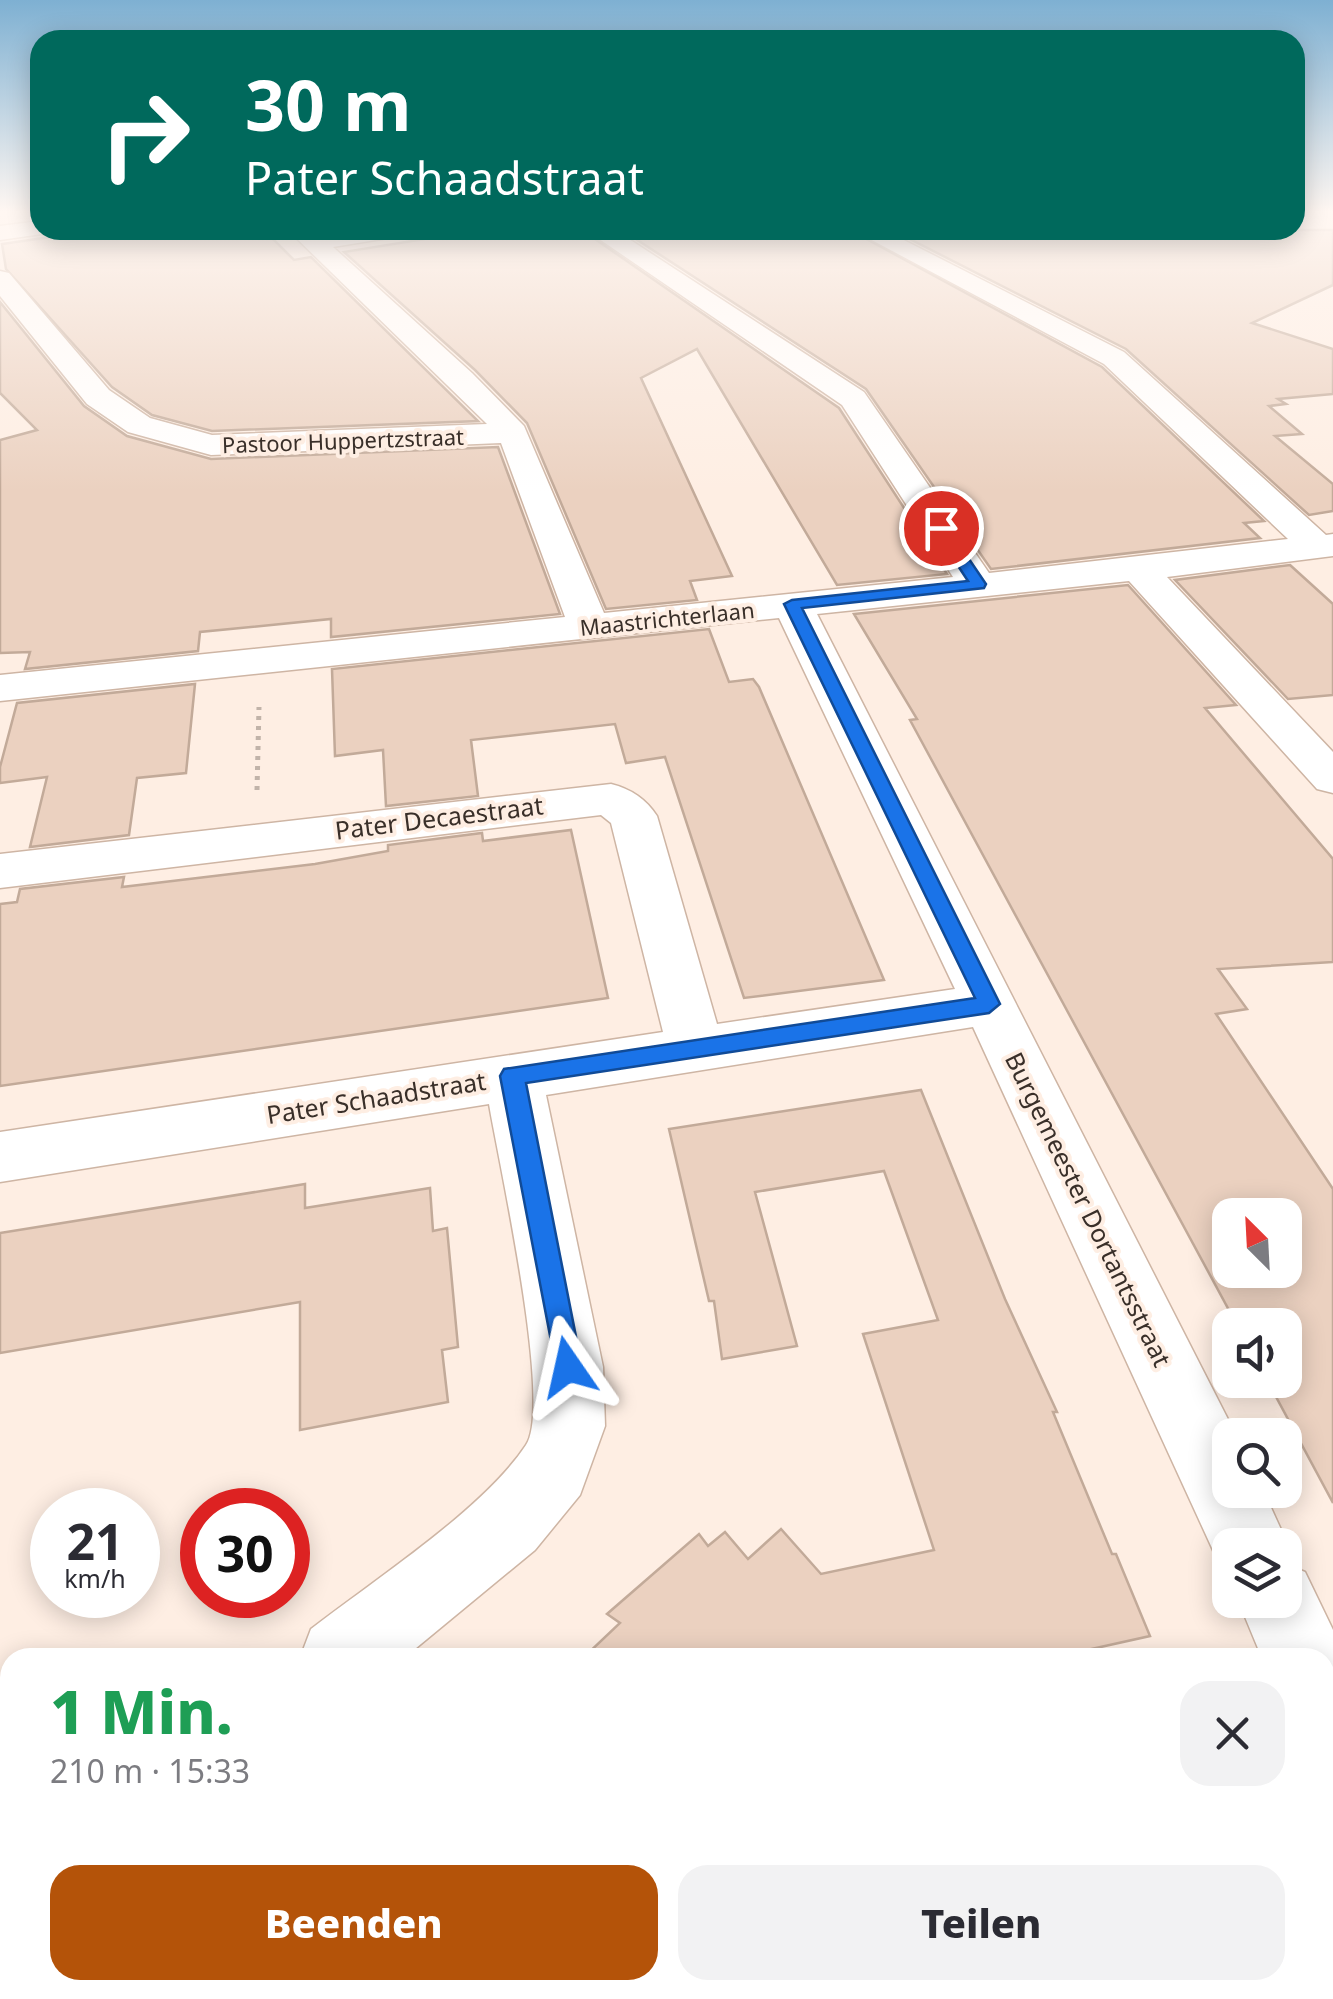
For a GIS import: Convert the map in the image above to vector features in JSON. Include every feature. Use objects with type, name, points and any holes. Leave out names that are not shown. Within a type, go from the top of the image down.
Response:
[{"type":"street","name":"Pastoor Huppertzstraat","points":[[21,305],[98,397],[139,425],[211,445],[514,433]]},
{"type":"street","points":[[381,305],[514,433],[589,626]]},
{"type":"street","points":[[712,305],[853,399],[978,584]]},
{"type":"street","points":[[1011,305],[1114,358],[1326,546]]},
{"type":"street","name":"Maastrichterlaan","points":[[0,688],[1326,546]]},
{"type":"street","points":[[1138,569],[1333,779]]},
{"type":"street","name":"Burgemeester Dortantsstraat","points":[[792,604],[1242,1528]]},
{"type":"street","name":"Pater Decaestraat","points":[[0,872],[601,798],[620,802],[633,816],[696,1049]]},
{"type":"street","name":"Pater Schaadstraat","points":[[0,1157],[989,1004]]},
{"type":"street","points":[[352,1648],[508,1523],[545,1482],[563,1449],[569,1426],[568,1367],[512,1076]]},
{"type":"street","points":[[1285,1618],[1299,1648]]},
{"type":"path","points":[[258,838],[261,661]]},
{"type":"building","points":[[3,305],[84,406],[127,436],[211,459],[498,447],[560,614],[331,637],[331,619],[200,632],[198,651],[25,669],[30,652],[0,653],[0,440],[37,430],[0,393]]},
{"type":"building","points":[[39,305],[360,305],[478,421],[212,431],[152,415],[112,387]]},
{"type":"building","points":[[403,305],[691,305],[839,408],[947,574],[837,585],[697,349],[641,378],[732,576],[690,581],[697,600],[606,609],[527,423]]},
{"type":"building","points":[[738,305],[988,305],[1102,367],[1264,521],[1244,523],[1260,538],[991,569],[866,389]]},
{"type":"building","points":[[1040,305],[1290,305],[1252,323],[1333,349],[1333,394],[1278,399],[1286,404],[1269,406],[1302,434],[1275,436],[1333,484],[1333,511],[1309,515],[1126,349]]},
{"type":"building","points":[[1290,565],[1333,604],[1333,695],[1288,699],[1175,580]]},
{"type":"building","points":[[1128,585],[1236,705],[1205,708],[1333,859],[1333,962],[1218,969],[1247,1009],[1216,1014],[1333,1189],[1333,1503],[1302,1445],[1302,1418],[1287,1418],[1277,1398],[1302,1398],[1302,1308],[1228,1308],[1217,1288],[1302,1288],[1302,1198],[1212,1198],[1212,1279],[910,720],[917,719],[854,614]]},
{"type":"building","points":[[709,629],[729,682],[753,679],[759,687],[884,980],[744,998],[665,757],[626,763],[615,724],[471,740],[478,796],[386,806],[383,750],[335,756],[332,669]]},
{"type":"building","points":[[195,684],[186,773],[137,778],[129,835],[30,847],[47,777],[0,783],[0,767],[17,703]]},
{"type":"building","points":[[571,830],[608,998],[0,1086],[0,904],[17,902],[20,889],[124,877],[122,887],[315,864],[388,851],[388,845],[482,833],[483,841]]},
{"type":"building","points":[[921,1090],[1005,1299],[1057,1412],[1053,1412],[1150,1636],[1096,1648],[594,1648],[620,1623],[607,1614],[699,1534],[708,1546],[725,1532],[748,1559],[781,1529],[821,1574],[934,1550],[863,1334],[938,1320],[884,1171],[755,1192],[797,1346],[722,1359],[714,1301],[709,1301],[669,1129]]},
{"type":"building","points":[[305,1184],[305,1208],[430,1188],[433,1231],[447,1228],[458,1347],[442,1350],[448,1402],[300,1430],[300,1302],[0,1353],[0,1233]]},
{"type":"route","points":[[568,1367],[512,1076],[989,1004],[792,604],[978,584],[941,528]]}]
